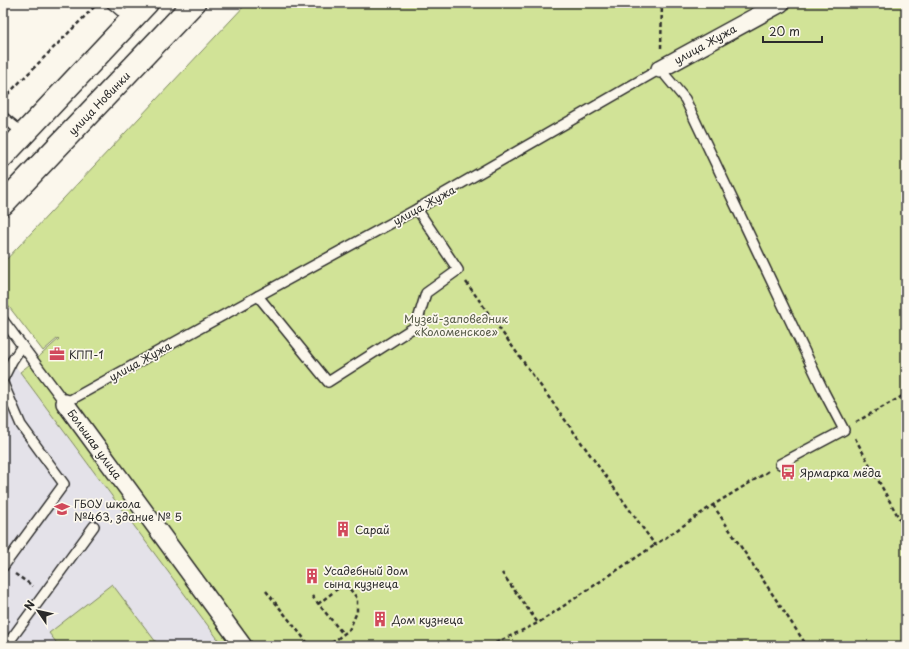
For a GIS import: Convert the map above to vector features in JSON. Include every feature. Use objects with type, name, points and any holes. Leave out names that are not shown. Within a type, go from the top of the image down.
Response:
[{"type":"street","points":[[3,156],[147,3]]},
{"type":"street","name":"улица Новинки","points":[[3,204],[194,3]]},
{"type":"street","name":"улица Жужа","points":[[660,69],[781,3]]},
{"type":"street","name":"Большая улица","points":[[65,403],[242,646]]},
{"type":"lane","points":[[111,3],[131,20]]},
{"type":"lane","points":[[660,69],[685,99],[824,392],[844,430],[780,464]]},
{"type":"lane","name":"улица Жужа","points":[[65,403],[417,209],[660,69]]},
{"type":"lane","points":[[3,117],[24,134]]},
{"type":"lane","points":[[258,296],[328,382],[416,326],[426,293],[458,270],[417,209]]},
{"type":"lane","name":"Большая улица","points":[[3,320],[65,403]]},
{"type":"lane","points":[[3,379],[22,346]]},
{"type":"lane","points":[[3,383],[21,425],[64,484],[3,566]]},
{"type":"lane","points":[[6,646],[94,526]]},
{"type":"path","points":[[3,99],[98,3]]},
{"type":"path","points":[[241,7],[245,3]]},
{"type":"path","points":[[660,69],[662,3]]},
{"type":"path","points":[[458,270],[655,545]]},
{"type":"path","points":[[906,394],[844,430],[855,438],[906,531]]},
{"type":"path","points":[[489,646],[538,623],[713,505],[780,464]]},
{"type":"path","points":[[713,505],[807,646]]},
{"type":"path","points":[[3,566],[45,594]]},
{"type":"path","points":[[502,573],[538,623]]},
{"type":"path","points":[[318,604],[345,583],[357,598],[357,612],[348,630],[328,646]]},
{"type":"path","points":[[266,591],[310,646]]},
{"type":"path","points":[[312,596],[343,634]]},
{"type":"shaded area","name":"ГБОУ школа №463, здание № 5","points":[[3,350],[20,372],[223,646],[3,646]]},
{"type":"green space","name":"Музей-заповедник «Коломенское»","points":[[247,3],[906,3],[906,646],[223,646],[20,372],[59,339],[58,338],[43,351],[3,299],[3,263]]},
{"type":"green space","points":[[112,584],[159,646],[59,646],[49,633]]},
{"type":"place","name":"КПП-1","points":[[57,354]]},
{"type":"place","name":"Ярмарка мёда","points":[[788,472]]},
{"type":"place","name":"ГБОУ школа №463, здание № 5","points":[[62,509]]},
{"type":"place","name":"Сарай","points":[[343,529]]},
{"type":"place","name":"Усадебный дом сына кузнеца","points":[[312,576]]},
{"type":"place","name":"Дом кузнеца","points":[[380,619]]}]
